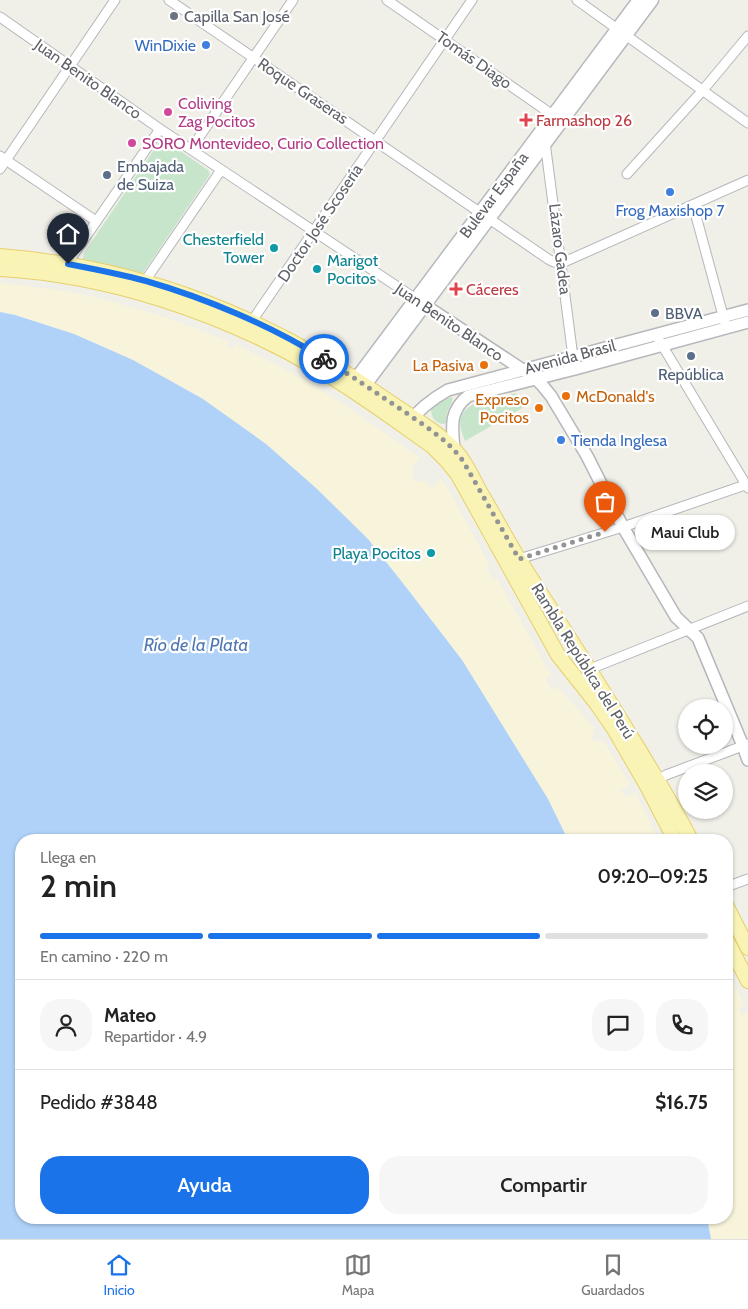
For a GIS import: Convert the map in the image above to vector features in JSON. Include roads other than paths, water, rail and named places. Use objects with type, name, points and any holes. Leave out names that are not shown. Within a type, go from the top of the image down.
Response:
[{"type":"main road","name":"Bulevar España","points":[[622,32],[639,0]]},
{"type":"main road","name":"Bulevar España","points":[[356,384],[420,302],[622,32],[652,0]]},
{"type":"main road","name":"Bulevar España","points":[[485,215],[546,142],[557,118]]},
{"type":"main road","name":"Rambla República del Perú","points":[[0,256],[68,264],[145,281],[197,298],[252,322],[320,356],[409,423],[453,467],[558,655],[591,697],[652,783],[677,813],[688,834]]},
{"type":"main road","name":"Rambla República del Perú","points":[[0,269],[71,276],[155,298],[192,310],[245,332],[314,366],[356,384]]},
{"type":"main road","name":"Rambla República del Perú","points":[[409,423],[437,435],[454,449],[463,461],[519,559],[590,669],[652,783],[672,834]]},
{"type":"main road","points":[[545,632],[558,639],[578,666],[586,670],[590,669]]},
{"type":"main road","points":[[666,822],[679,834]]},
{"type":"main road","points":[[733,919],[748,948]]},
{"type":"main road","points":[[733,952],[748,981]]},
{"type":"street","points":[[0,169],[3,158],[115,0]]},
{"type":"street","name":"Roque Graseras","points":[[169,0],[548,259],[562,263]]},
{"type":"street","points":[[191,149],[293,0]]},
{"type":"street","name":"Tomás Diago","points":[[387,0],[557,118]]},
{"type":"street","name":"Doctor José Scosería","points":[[252,322],[472,0]]},
{"type":"street","points":[[577,0],[748,123]]},
{"type":"street","name":"Juan Benito Blanco","points":[[0,17],[160,129],[535,378],[551,396],[582,448],[623,527],[676,617],[698,638],[746,745],[748,760]]},
{"type":"street","points":[[627,174],[703,90],[748,36]]},
{"type":"street","points":[[68,264],[160,129]]},
{"type":"street","name":"Lázaro Gadea","points":[[546,142],[573,357]]},
{"type":"street","points":[[3,158],[96,222]]},
{"type":"street","points":[[145,281],[222,170]]},
{"type":"street","points":[[562,263],[748,180]]},
{"type":"street","points":[[693,205],[725,322]]},
{"type":"street","name":"Avenida Brasil","points":[[454,449],[453,419],[456,408],[468,396],[663,345],[725,322],[748,310]]},
{"type":"street","name":"Avenida Brasil","points":[[409,423],[427,403],[448,390],[656,335],[725,322],[748,322]]},
{"type":"street","points":[[519,559],[747,486],[656,335]]},
{"type":"street","points":[[590,669],[748,606]]},
{"type":"street","points":[[652,783],[666,775],[746,745]]},
{"type":"street","points":[[733,884],[748,879]]},
{"type":"water","name":"Río de la Plata","points":[[0,312],[74,334],[133,360],[203,399],[266,444],[316,488],[368,539],[462,660],[548,799],[565,834],[15,834],[15,1224],[708,1224],[711,1239],[0,1239]]},
{"type":"place","name":"Capilla San José","points":[[174,16]]},
{"type":"place","name":"WinDixie","points":[[206,45]]},
{"type":"place","name":"Coliving Zag Pocitos","points":[[168,112]]},
{"type":"place","name":"Farmashop 26","points":[[526,120]]},
{"type":"place","name":"SORO Montevideo, Curio Collection","points":[[132,143]]},
{"type":"place","name":"Embajada de Suiza","points":[[107,175]]},
{"type":"place","name":"Frog Maxishop 7","points":[[670,192]]},
{"type":"place","name":"Chesterfield Tower","points":[[274,248]]},
{"type":"place","name":"Marigot Pocitos","points":[[317,269]]},
{"type":"place","name":"Cáceres","points":[[456,289]]},
{"type":"place","name":"BBVA","points":[[655,313]]},
{"type":"place","name":"República","points":[[691,356]]},
{"type":"place","name":"La Pasiva","points":[[484,365]]},
{"type":"place","name":"McDonald's","points":[[566,396]]},
{"type":"place","name":"Expreso Pocitos","points":[[539,408]]},
{"type":"place","name":"Tienda Inglesa","points":[[561,440]]},
{"type":"place","name":"Maui Club","points":[[605,532]]},
{"type":"place","name":"Playa Pocitos","points":[[431,553]]}]
